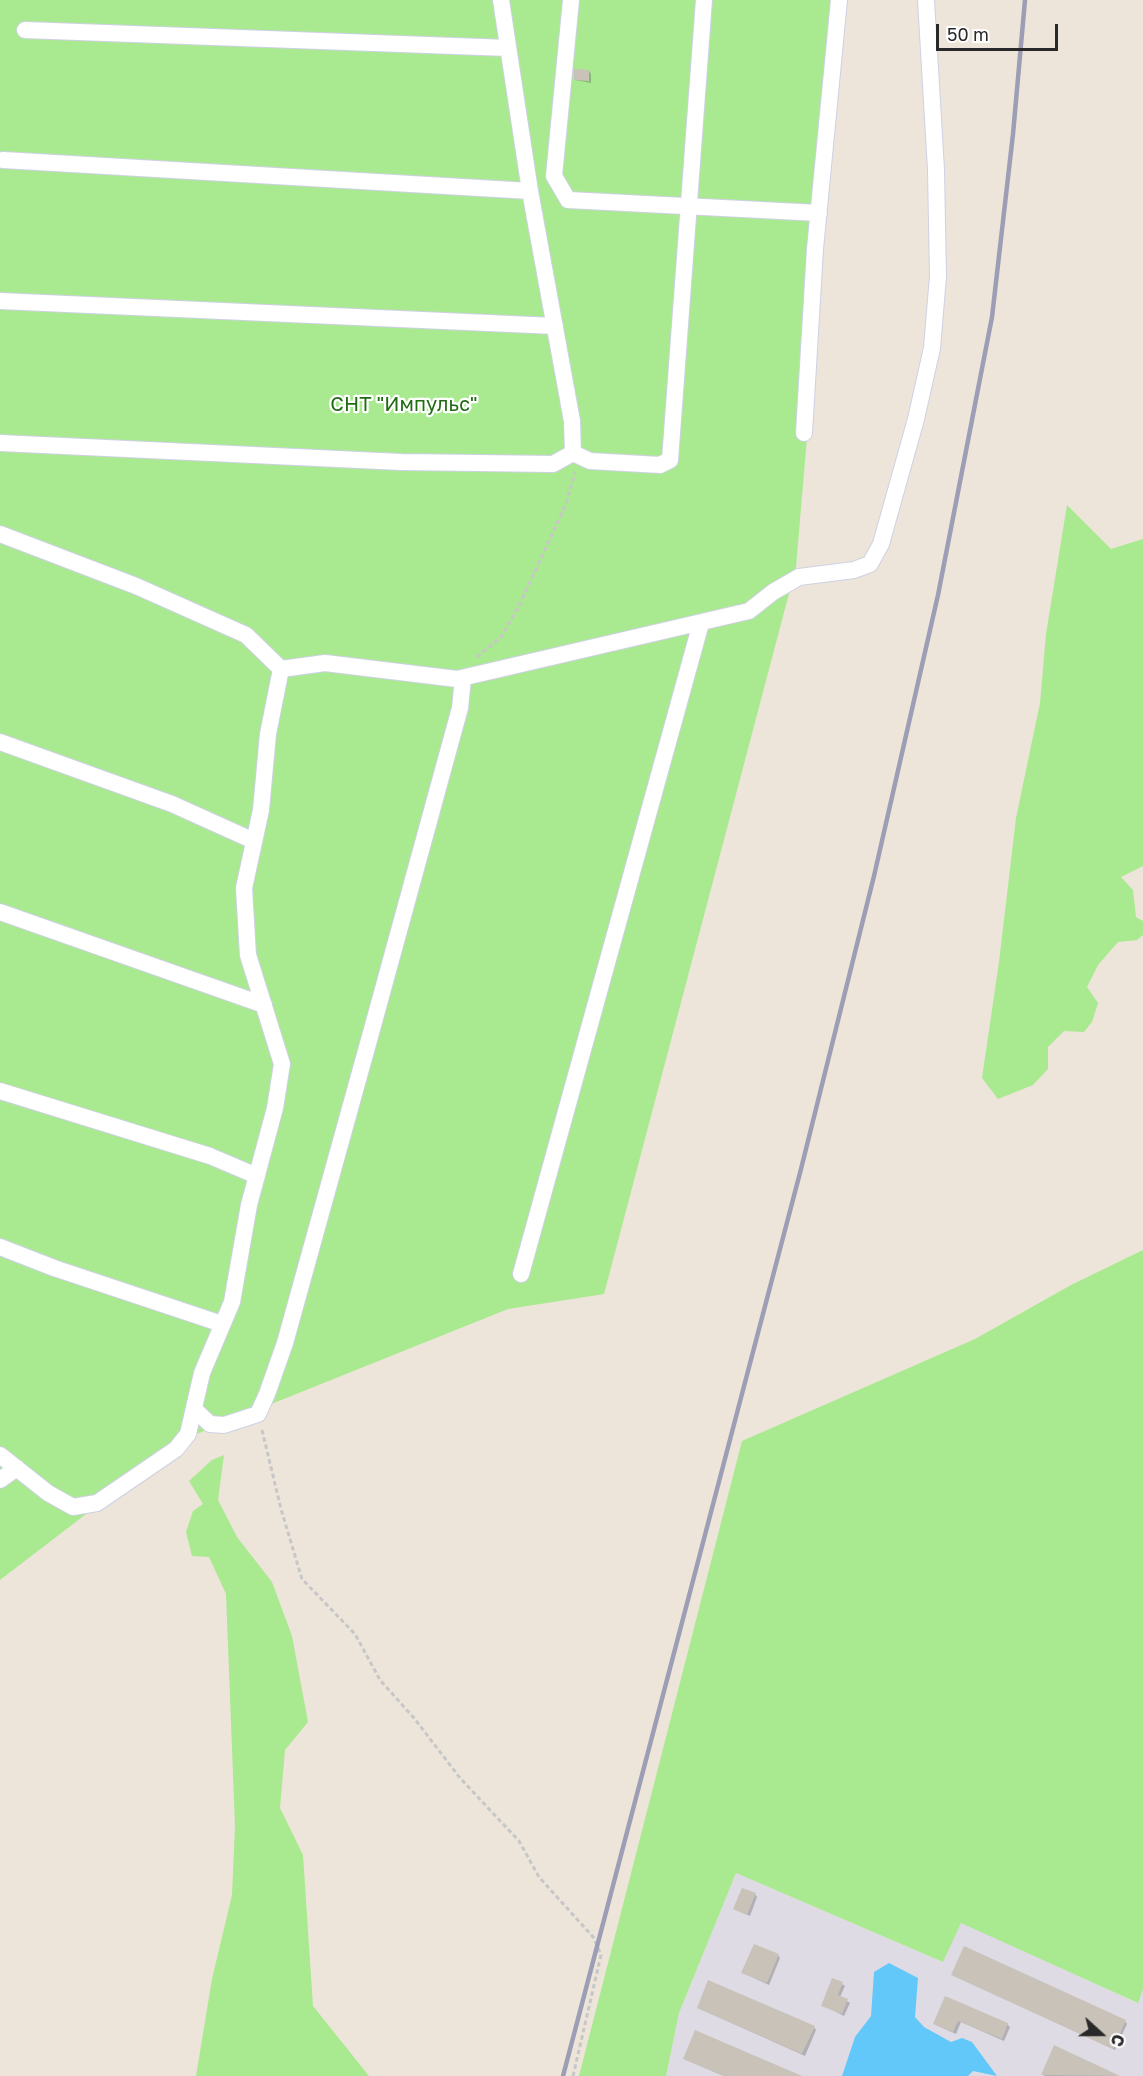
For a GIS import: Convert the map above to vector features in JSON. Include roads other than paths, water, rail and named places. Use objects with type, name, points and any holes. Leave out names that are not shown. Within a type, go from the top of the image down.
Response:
[{"type":"lane","points":[[501,0],[530,191],[572,421],[573,453]]},
{"type":"lane","points":[[571,0],[554,176],[567,200],[819,213]]},
{"type":"lane","points":[[573,453],[590,461],[660,465],[670,460],[704,0]]},
{"type":"lane","points":[[804,433],[819,213],[839,0]]},
{"type":"lane","points":[[281,669],[325,663],[463,678],[749,611],[773,592],[799,577],[854,570],[870,564],[881,544],[916,419],[932,348],[938,276],[936,170],[926,0]]},
{"type":"lane","points":[[25,30],[508,48]]},
{"type":"lane","points":[[3,160],[530,191]]},
{"type":"lane","points":[[0,301],[555,326]]},
{"type":"lane","points":[[0,443],[401,462],[553,464],[573,453]]},
{"type":"lane","points":[[0,534],[136,586],[246,635],[281,669]]},
{"type":"lane","points":[[521,1274],[701,622]]},
{"type":"lane","points":[[0,1455],[48,1493],[73,1508],[96,1503],[176,1449],[188,1434],[202,1373],[232,1302],[249,1205],[275,1108],[282,1064],[248,955],[244,888],[261,810],[268,734],[281,669]]},
{"type":"lane","points":[[195,1410],[210,1424],[224,1425],[258,1414],[285,1343],[453,730],[463,678]]},
{"type":"lane","points":[[0,742],[172,804],[254,841]]},
{"type":"lane","points":[[0,912],[264,1005]]},
{"type":"lane","points":[[0,1091],[210,1156],[257,1176]]},
{"type":"lane","points":[[0,1248],[222,1324]]},
{"type":"lane","points":[[0,1480],[17,1468]]},
{"type":"water","points":[[889,1963],[918,1978],[915,2017],[924,2027],[951,2042],[962,2038],[972,2042],[997,2076],[973,2071],[968,2076],[842,2076],[855,2037],[871,2016],[874,1972]]},
{"type":"railway","points":[[563,2076],[801,1169],[874,876],[938,595],[992,317],[1013,134],[1025,0]]},
{"type":"park label","name":"СНТ \"Импульс\"","points":[[404,405]]}]
